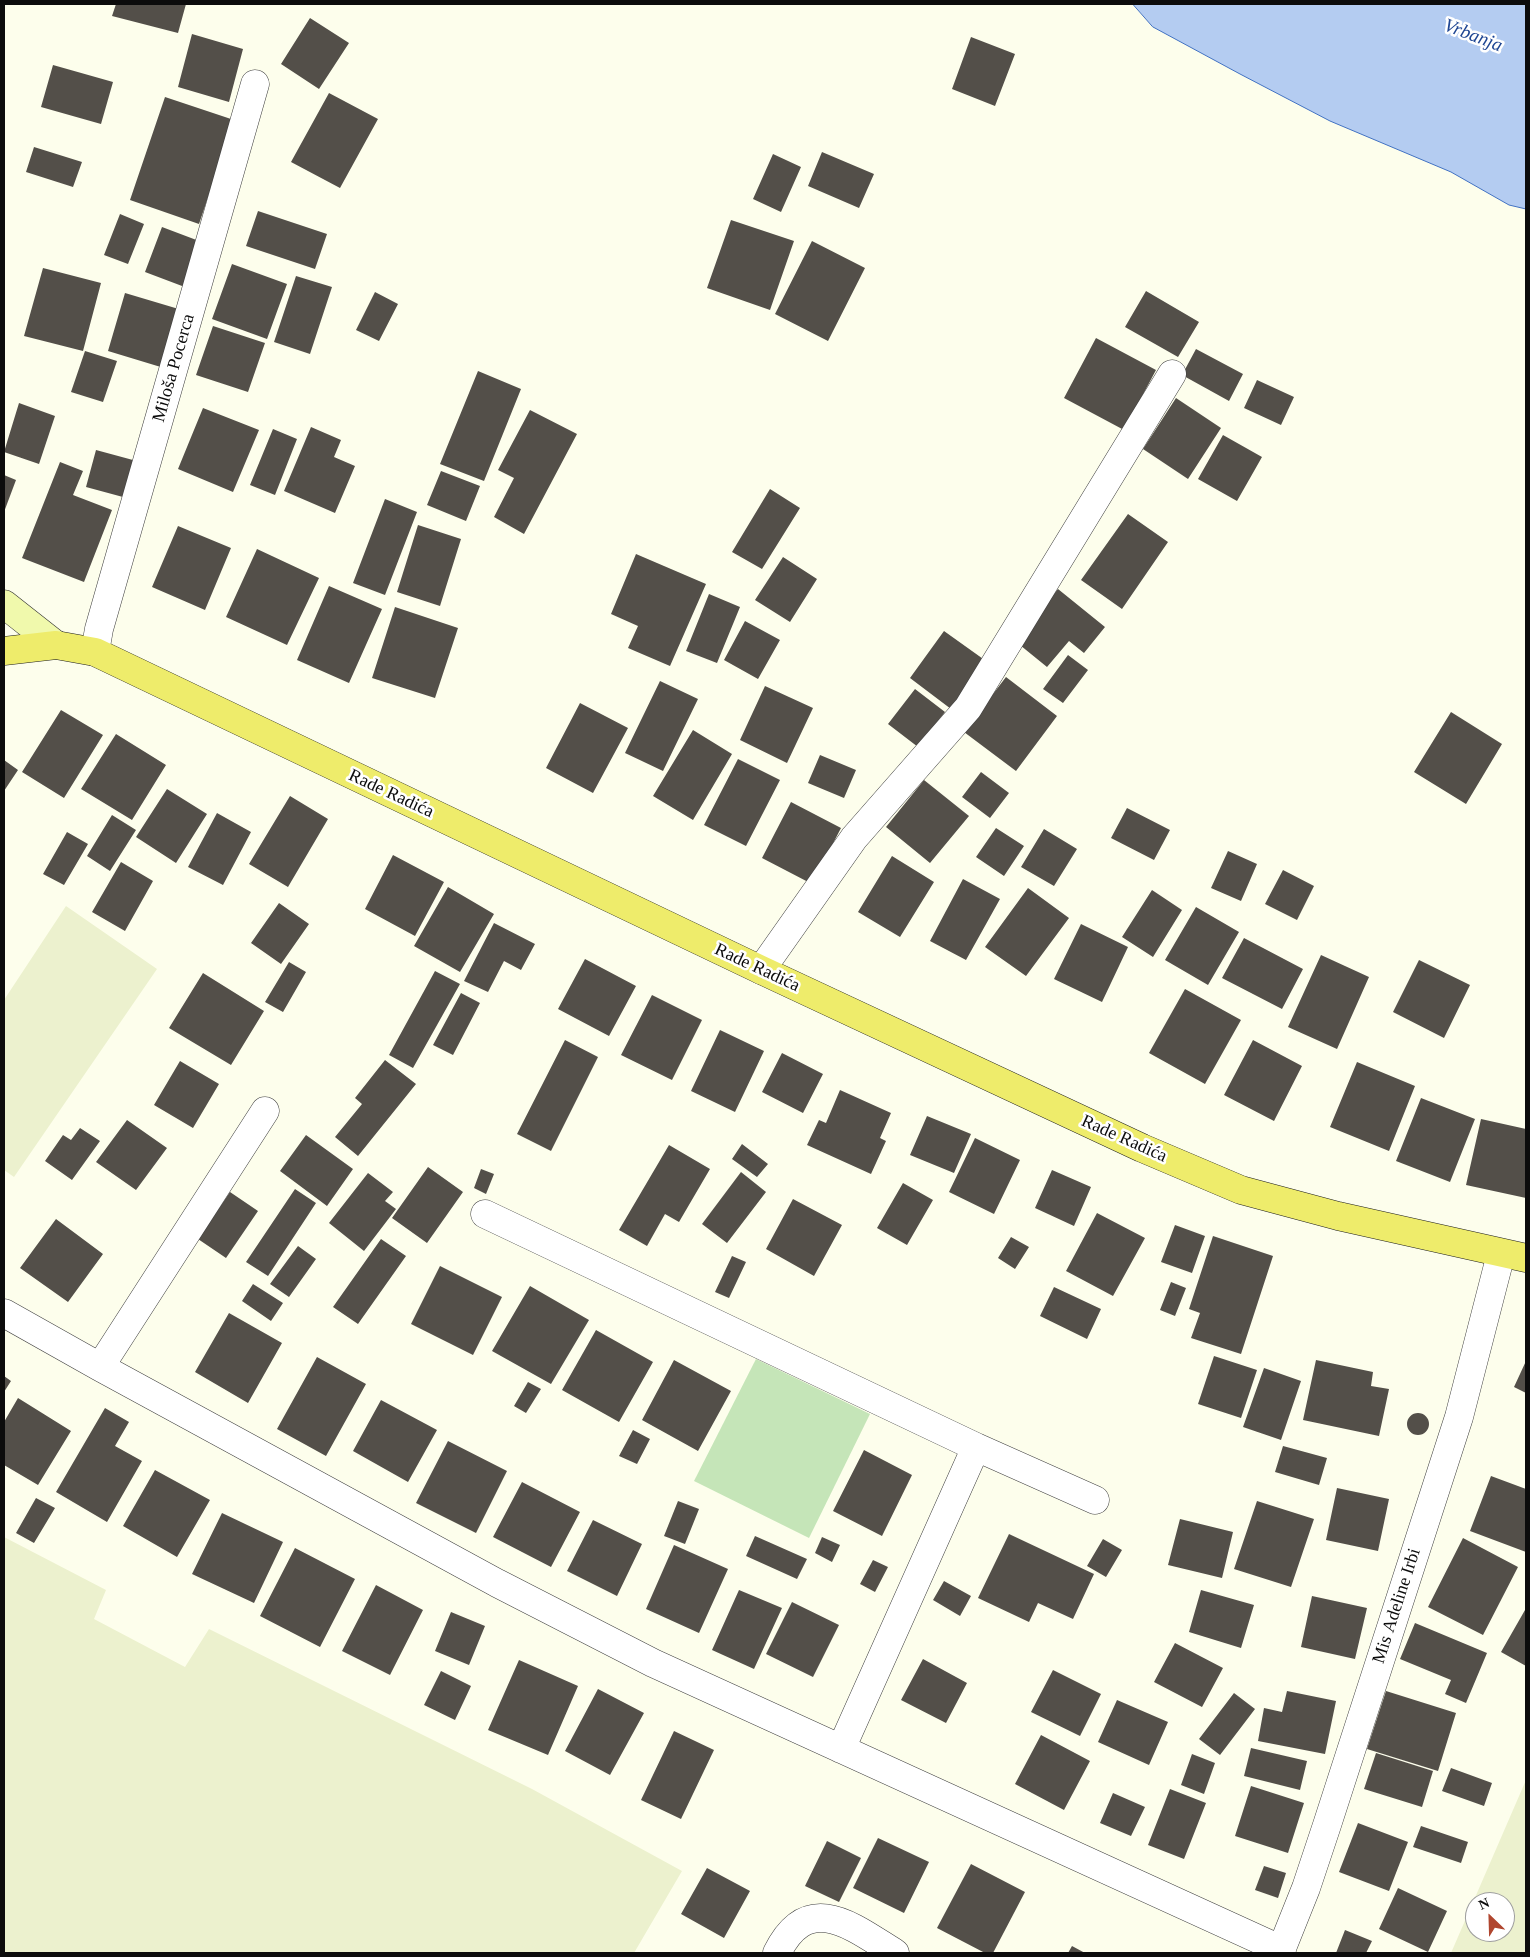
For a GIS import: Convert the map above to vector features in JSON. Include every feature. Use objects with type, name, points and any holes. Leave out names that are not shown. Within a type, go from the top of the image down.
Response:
[{"type":"main road","name":"Rade Radića","points":[[4,651],[56,645],[95,652],[761,970],[1142,1148],[1241,1190],[1514,1256]]},
{"type":"street","name":"Miloša Pocerca","points":[[95,652],[99,629],[255,84]]},
{"type":"street","points":[[761,970],[854,838],[968,708],[1172,374]]},
{"type":"street","points":[[4,604],[56,645]]},
{"type":"street","points":[[100,1367],[265,1111]]},
{"type":"street","points":[[485,1214],[976,1447],[1095,1500]]},
{"type":"street","name":"Mis Adeline Irbi","points":[[1281,1952],[1306,1888],[1459,1417],[1514,1256]]},
{"type":"street","points":[[4,1312],[100,1367],[497,1583],[653,1663],[1281,1952]]},
{"type":"street","points":[[841,1749],[976,1447]]},
{"type":"street","points":[[777,1953],[785,1937],[796,1926],[814,1918],[826,1917],[845,1923],[895,1953]]},
{"type":"green space","points":[[66,906],[157,969],[14,1177],[4,1170],[4,1000]]},
{"type":"green space","points":[[756,1359],[870,1414],[809,1538],[694,1481]]},
{"type":"green space","points":[[4,1537],[106,1590],[94,1619],[185,1667],[209,1629],[532,1789],[682,1871],[634,1953],[4,1953]]},
{"type":"green space","points":[[1526,1780],[1526,1953],[1451,1953],[1465,1921],[1465,1942],[1515,1942],[1515,1892],[1477,1892]]},
{"type":"water","name":"Vrbanja","points":[[1133,4],[1526,4],[1526,209],[1509,205],[1451,172],[1330,121],[1153,27]]},
{"type":"building","points":[[116,4],[186,4],[178,33],[112,16]]},
{"type":"building","points":[[310,18],[349,43],[319,89],[281,64]]},
{"type":"building","points":[[192,34],[243,49],[229,102],[178,87]]},
{"type":"building","points":[[971,37],[1015,54],[995,106],[952,89]]},
{"type":"building","points":[[53,65],[113,82],[101,124],[41,107]]},
{"type":"building","points":[[329,93],[378,119],[340,188],[291,162]]},
{"type":"building","points":[[165,97],[234,120],[199,224],[130,200]]},
{"type":"building","points":[[34,147],[82,162],[73,187],[26,172]]},
{"type":"building","points":[[822,152],[874,174],[859,208],[808,186]]},
{"type":"building","points":[[773,154],[801,167],[781,212],[753,199]]},
{"type":"building","points":[[258,211],[327,234],[315,269],[246,246]]},
{"type":"building","points":[[120,214],[144,224],[128,264],[104,255]]},
{"type":"building","points":[[731,220],[794,241],[770,310],[707,288]]},
{"type":"building","points":[[162,227],[207,244],[190,289],[145,272]]},
{"type":"building","points":[[812,241],[865,268],[828,341],[775,314]]},
{"type":"building","points":[[232,264],[287,284],[267,339],[212,319]]},
{"type":"building","points":[[43,268],[101,283],[83,351],[24,336]]},
{"type":"building","points":[[296,276],[332,287],[310,354],[274,342]]},
{"type":"building","points":[[1146,291],[1199,322],[1178,357],[1125,327]]},
{"type":"building","points":[[375,292],[398,304],[379,341],[356,330]]},
{"type":"building","points":[[125,293],[182,310],[164,368],[108,351]]},
{"type":"building","points":[[213,326],[265,343],[248,392],[196,375]]},
{"type":"building","points":[[1096,338],[1156,370],[1124,430],[1064,398]]},
{"type":"building","points":[[1196,349],[1243,374],[1229,401],[1182,375]]},
{"type":"building","points":[[85,351],[117,361],[103,402],[71,392]]},
{"type":"building","points":[[478,371],[521,389],[484,481],[440,464]]},
{"type":"building","points":[[1257,380],[1294,397],[1281,425],[1244,408]]},
{"type":"building","points":[[1176,398],[1221,428],[1188,479],[1143,449]]},
{"type":"building","points":[[19,403],[55,416],[39,464],[4,452]]},
{"type":"building","points":[[203,408],[259,430],[233,492],[178,469]]},
{"type":"building","points":[[530,410],[577,434],[524,534],[494,517],[514,478],[498,470]]},
{"type":"building","points":[[311,427],[341,440],[334,457],[355,466],[335,513],[284,491]]},
{"type":"building","points":[[273,429],[297,439],[275,495],[250,485]]},
{"type":"building","points":[[1223,435],[1262,457],[1237,501],[1198,479]]},
{"type":"building","points":[[96,450],[144,463],[134,500],[86,487]]},
{"type":"building","points":[[60,462],[83,471],[73,495],[112,510],[84,582],[22,558]]},
{"type":"building","points":[[441,471],[480,486],[466,521],[427,505]]},
{"type":"building","points":[[4,475],[16,480],[4,512]]},
{"type":"building","points":[[770,489],[800,508],[762,569],[732,552]]},
{"type":"building","points":[[385,499],[417,512],[385,595],[353,583]]},
{"type":"building","points":[[1128,514],[1168,542],[1122,609],[1081,580]]},
{"type":"building","points":[[418,525],[461,539],[440,606],[397,592]]},
{"type":"building","points":[[178,526],[231,548],[205,610],[152,587]]},
{"type":"building","points":[[257,549],[319,578],[287,645],[226,617]]},
{"type":"building","points":[[636,554],[706,584],[670,666],[628,648],[638,626],[611,614]]},
{"type":"building","points":[[783,557],[817,579],[790,622],[755,600]]},
{"type":"building","points":[[329,586],[382,609],[349,683],[297,660]]},
{"type":"building","points":[[1058,589],[1105,627],[1084,653],[1069,641],[1047,667],[1015,641]]},
{"type":"building","points":[[709,594],[740,607],[717,663],[686,651]]},
{"type":"building","points":[[395,607],[458,628],[435,698],[372,678]]},
{"type":"building","points":[[745,621],[780,640],[758,679],[724,660]]},
{"type":"building","points":[[944,631],[986,661],[951,709],[910,678]]},
{"type":"building","points":[[1068,655],[1088,670],[1063,703],[1043,689]]},
{"type":"building","points":[[1006,677],[1057,716],[1016,771],[964,732]]},
{"type":"building","points":[[660,681],[698,699],[663,771],[625,753]]},
{"type":"building","points":[[765,686],[813,708],[787,763],[740,740]]},
{"type":"building","points":[[915,689],[945,712],[918,747],[888,724]]},
{"type":"building","points":[[580,703],[628,728],[593,793],[546,768]]},
{"type":"building","points":[[61,710],[103,735],[64,798],[22,772]]},
{"type":"building","points":[[1451,712],[1502,744],[1466,804],[1414,772]]},
{"type":"building","points":[[693,730],[732,754],[693,820],[653,796]]},
{"type":"building","points":[[116,734],[166,765],[132,820],[81,789]]},
{"type":"building","points":[[820,755],[856,770],[844,798],[808,783]]},
{"type":"building","points":[[738,759],[780,780],[746,846],[704,825]]},
{"type":"building","points":[[4,760],[18,770],[4,791]]},
{"type":"building","points":[[981,772],[1009,793],[990,818],[962,797]]},
{"type":"building","points":[[924,780],[969,816],[930,863],[886,827]]},
{"type":"building","points":[[167,789],[207,814],[176,863],[136,837]]},
{"type":"building","points":[[290,796],[328,819],[288,887],[249,864]]},
{"type":"building","points":[[791,802],[841,828],[812,884],[762,858]]},
{"type":"building","points":[[1127,808],[1170,830],[1154,860],[1111,838]]},
{"type":"building","points":[[217,813],[251,832],[223,885],[188,867]]},
{"type":"building","points":[[112,815],[136,830],[110,871],[87,856]]},
{"type":"building","points":[[996,828],[1024,846],[1004,876],[976,857]]},
{"type":"building","points":[[1044,829],[1077,849],[1054,886],[1021,867]]},
{"type":"building","points":[[67,832],[88,844],[64,885],[43,874]]},
{"type":"building","points":[[1228,851],[1257,864],[1241,901],[1211,888]]},
{"type":"building","points":[[393,855],[444,882],[415,936],[365,909]]},
{"type":"building","points":[[892,856],[934,882],[900,937],[858,912]]},
{"type":"building","points":[[121,862],[153,881],[125,931],[92,912]]},
{"type":"building","points":[[1283,870],[1314,886],[1297,920],[1265,904]]},
{"type":"building","points":[[963,879],[1000,899],[966,960],[930,941]]},
{"type":"building","points":[[448,887],[494,914],[460,972],[414,946]]},
{"type":"building","points":[[1028,888],[1069,918],[1026,976],[985,947]]},
{"type":"building","points":[[1152,890],[1182,910],[1153,957],[1122,937]]},
{"type":"building","points":[[279,903],[309,924],[281,964],[251,943]]},
{"type":"building","points":[[1196,907],[1239,932],[1208,985],[1165,960]]},
{"type":"building","points":[[494,923],[535,944],[521,970],[504,961],[488,992],[464,981]]},
{"type":"building","points":[[1081,924],[1128,947],[1102,1002],[1054,979]]},
{"type":"building","points":[[1244,938],[1303,969],[1282,1009],[1222,978]]},
{"type":"building","points":[[1321,955],[1369,977],[1337,1049],[1288,1027]]},
{"type":"building","points":[[585,959],[636,986],[609,1036],[558,1009]]},
{"type":"building","points":[[1419,960],[1470,985],[1444,1038],[1393,1012]]},
{"type":"building","points":[[289,962],[306,972],[283,1012],[265,1002]]},
{"type":"building","points":[[435,971],[460,984],[413,1068],[389,1055]]},
{"type":"building","points":[[203,973],[264,1011],[231,1065],[169,1028]]},
{"type":"building","points":[[1185,989],[1241,1020],[1205,1084],[1149,1053]]},
{"type":"building","points":[[461,993],[480,1003],[453,1055],[433,1045]]},
{"type":"building","points":[[652,995],[702,1020],[672,1080],[621,1055]]},
{"type":"building","points":[[720,1030],[764,1051],[735,1112],[691,1091]]},
{"type":"building","points":[[565,1040],[598,1057],[551,1151],[517,1134]]},
{"type":"building","points":[[1253,1040],[1302,1066],[1274,1121],[1224,1095]]},
{"type":"building","points":[[782,1053],[823,1074],[803,1113],[762,1092]]},
{"type":"building","points":[[385,1060],[416,1084],[358,1156],[335,1137],[362,1104],[355,1098]]},
{"type":"building","points":[[180,1061],[219,1084],[193,1128],[154,1105]]},
{"type":"building","points":[[1357,1062],[1415,1086],[1389,1151],[1330,1127]]},
{"type":"building","points":[[840,1090],[891,1113],[880,1138],[886,1141],[871,1174],[807,1145],[819,1120],[826,1123]]},
{"type":"building","points":[[1421,1098],[1475,1119],[1450,1182],[1396,1161]]},
{"type":"building","points":[[927,1116],[971,1134],[954,1173],[910,1155]]},
{"type":"building","points":[[1481,1119],[1526,1129],[1526,1198],[1466,1185]]},
{"type":"building","points":[[127,1120],[167,1148],[136,1190],[96,1162]]},
{"type":"building","points":[[80,1128],[100,1141],[72,1180],[45,1161],[63,1135],[71,1140]]},
{"type":"building","points":[[306,1135],[353,1169],[327,1206],[280,1171]]},
{"type":"building","points":[[975,1138],[1020,1160],[994,1214],[949,1192]]},
{"type":"building","points":[[742,1144],[768,1164],[757,1177],[732,1159]]},
{"type":"building","points":[[669,1145],[710,1169],[679,1222],[665,1214],[647,1246],[619,1230]]},
{"type":"building","points":[[428,1167],[463,1192],[427,1243],[392,1218]]},
{"type":"building","points":[[481,1169],[494,1174],[486,1194],[474,1188]]},
{"type":"building","points":[[1052,1170],[1091,1187],[1074,1226],[1035,1208]]},
{"type":"building","points":[[741,1172],[766,1192],[727,1243],[702,1224]]},
{"type":"building","points":[[368,1173],[393,1192],[385,1201],[396,1209],[364,1251],[329,1223]]},
{"type":"building","points":[[903,1183],[933,1200],[907,1245],[877,1228]]},
{"type":"building","points":[[295,1189],[316,1203],[268,1276],[246,1262]]},
{"type":"building","points":[[230,1192],[258,1211],[226,1258],[198,1239]]},
{"type":"building","points":[[793,1199],[842,1225],[814,1276],[766,1249]]},
{"type":"building","points":[[1097,1213],[1145,1238],[1113,1296],[1066,1271]]},
{"type":"building","points":[[56,1219],[103,1254],[68,1302],[20,1268]]},
{"type":"building","points":[[1175,1225],[1205,1236],[1192,1273],[1161,1262]]},
{"type":"building","points":[[1213,1236],[1273,1256],[1241,1354],[1191,1338],[1200,1313],[1189,1309]]},
{"type":"building","points":[[1011,1237],[1029,1247],[1015,1269],[998,1258]]},
{"type":"building","points":[[381,1239],[406,1256],[358,1324],[333,1307]]},
{"type":"building","points":[[298,1246],[316,1259],[289,1297],[270,1284]]},
{"type":"building","points":[[732,1256],[746,1262],[729,1298],[715,1292]]},
{"type":"building","points":[[440,1266],[502,1297],[473,1355],[411,1324]]},
{"type":"building","points":[[1171,1282],[1186,1288],[1175,1316],[1160,1310]]},
{"type":"building","points":[[253,1284],[283,1303],[271,1321],[242,1301]]},
{"type":"building","points":[[530,1286],[589,1320],[551,1384],[492,1351]]},
{"type":"building","points":[[1054,1287],[1101,1309],[1087,1339],[1040,1316]]},
{"type":"building","points":[[229,1313],[282,1343],[248,1403],[195,1372]]},
{"type":"building","points":[[596,1330],[653,1362],[619,1422],[562,1390]]},
{"type":"building","points":[[1214,1356],[1257,1370],[1241,1418],[1198,1404]]},
{"type":"building","points":[[317,1357],[366,1384],[326,1456],[277,1429]]},
{"type":"building","points":[[674,1360],[731,1391],[698,1451],[642,1420]]},
{"type":"building","points":[[1316,1360],[1373,1372],[1371,1386],[1389,1389],[1379,1436],[1303,1420]]},
{"type":"building","points":[[1526,1361],[1526,1393],[1514,1387]]},
{"type":"building","points":[[1264,1368],[1301,1381],[1281,1440],[1243,1427]]},
{"type":"building","points":[[4,1376],[11,1381],[4,1392]]},
{"type":"building","points":[[528,1382],[541,1389],[526,1413],[514,1406]]},
{"type":"building","points":[[18,1398],[71,1431],[38,1485],[4,1465],[4,1422]]},
{"type":"building","points":[[381,1400],[437,1430],[408,1482],[353,1451]]},
{"type":"building","points":[[105,1408],[129,1422],[115,1446],[142,1461],[107,1522],[56,1492]]},
{"type":"building","points":[[1418,1413],[1426,1416],[1429,1424],[1426,1432],[1418,1435],[1410,1432],[1407,1424],[1410,1416]]},
{"type":"building","points":[[633,1430],[650,1439],[637,1464],[619,1456]]},
{"type":"building","points":[[448,1441],[507,1471],[476,1533],[416,1503]]},
{"type":"building","points":[[1283,1446],[1327,1458],[1319,1485],[1275,1472]]},
{"type":"building","points":[[864,1450],[912,1475],[882,1536],[833,1511]]},
{"type":"building","points":[[155,1470],[210,1500],[177,1557],[123,1526]]},
{"type":"building","points":[[1491,1476],[1526,1489],[1526,1552],[1470,1531]]},
{"type":"building","points":[[522,1482],[580,1512],[551,1567],[493,1537]]},
{"type":"building","points":[[1337,1488],[1389,1499],[1378,1551],[1326,1540]]},
{"type":"building","points":[[36,1498],[55,1508],[34,1543],[16,1533]]},
{"type":"building","points":[[678,1501],[699,1509],[685,1544],[664,1536]]},
{"type":"building","points":[[1257,1501],[1314,1519],[1291,1587],[1234,1569]]},
{"type":"building","points":[[222,1513],[283,1542],[254,1603],[192,1574]]},
{"type":"building","points":[[1180,1519],[1233,1532],[1222,1578],[1168,1565]]},
{"type":"building","points":[[593,1520],[642,1544],[617,1596],[567,1571]]},
{"type":"building","points":[[1009,1534],[1094,1574],[1073,1619],[1038,1603],[1029,1622],[978,1598]]},
{"type":"building","points":[[755,1536],[807,1559],[797,1579],[746,1556]]},
{"type":"building","points":[[822,1537],[840,1545],[832,1562],[815,1553]]},
{"type":"building","points":[[1463,1538],[1518,1567],[1483,1635],[1428,1607]]},
{"type":"building","points":[[1103,1539],[1122,1550],[1106,1577],[1087,1566]]},
{"type":"building","points":[[674,1545],[728,1569],[699,1633],[646,1609]]},
{"type":"building","points":[[295,1548],[355,1579],[320,1647],[260,1616]]},
{"type":"building","points":[[873,1560],[888,1567],[875,1592],[860,1584]]},
{"type":"building","points":[[944,1581],[971,1596],[960,1616],[933,1600]]},
{"type":"building","points":[[376,1585],[423,1610],[390,1675],[342,1651]]},
{"type":"building","points":[[739,1590],[782,1608],[754,1669],[712,1650]]},
{"type":"building","points":[[1201,1590],[1254,1605],[1241,1648],[1189,1632]]},
{"type":"building","points":[[1312,1596],[1367,1608],[1355,1659],[1301,1647]]},
{"type":"building","points":[[792,1602],[839,1625],[813,1677],[766,1654]]},
{"type":"building","points":[[1526,1611],[1526,1666],[1501,1652]]},
{"type":"building","points":[[451,1612],[485,1626],[469,1665],[435,1651]]},
{"type":"building","points":[[1415,1623],[1487,1653],[1466,1703],[1445,1694],[1451,1680],[1400,1659]]},
{"type":"building","points":[[1175,1643],[1223,1668],[1202,1707],[1154,1682]]},
{"type":"building","points":[[923,1659],[967,1683],[946,1723],[901,1700]]},
{"type":"building","points":[[519,1660],[578,1686],[548,1755],[488,1730]]},
{"type":"building","points":[[1053,1670],[1101,1694],[1080,1736],[1031,1712]]},
{"type":"building","points":[[441,1671],[471,1686],[455,1720],[424,1705]]},
{"type":"building","points":[[598,1689],[644,1713],[610,1775],[565,1751]]},
{"type":"building","points":[[1287,1691],[1336,1701],[1325,1754],[1258,1741],[1264,1708],[1282,1712]]},
{"type":"building","points":[[1386,1691],[1456,1713],[1438,1771],[1367,1749]]},
{"type":"building","points":[[1234,1693],[1255,1709],[1220,1755],[1199,1739]]},
{"type":"building","points":[[1117,1700],[1168,1722],[1149,1765],[1098,1742]]},
{"type":"building","points":[[674,1731],[714,1750],[681,1819],[641,1800]]},
{"type":"building","points":[[1041,1735],[1090,1761],[1064,1810],[1015,1784]]},
{"type":"building","points":[[1251,1748],[1307,1761],[1300,1790],[1244,1776]]},
{"type":"building","points":[[1376,1753],[1433,1771],[1422,1807],[1364,1789]]},
{"type":"building","points":[[1192,1754],[1215,1763],[1204,1794],[1181,1785]]},
{"type":"building","points":[[1451,1768],[1492,1783],[1484,1806],[1442,1791]]},
{"type":"building","points":[[1251,1786],[1304,1803],[1288,1853],[1235,1836]]},
{"type":"building","points":[[1170,1789],[1206,1803],[1184,1859],[1148,1845]]},
{"type":"building","points":[[1113,1793],[1145,1807],[1131,1836],[1100,1823]]},
{"type":"building","points":[[1358,1823],[1408,1842],[1389,1891],[1339,1872]]},
{"type":"building","points":[[1421,1826],[1468,1842],[1461,1863],[1413,1847]]},
{"type":"building","points":[[878,1838],[929,1862],[904,1913],[853,1888]]},
{"type":"building","points":[[827,1841],[861,1858],[839,1902],[805,1886]]},
{"type":"building","points":[[971,1864],[1025,1892],[993,1953],[985,1953],[937,1928]]},
{"type":"building","points":[[1264,1866],[1286,1873],[1278,1898],[1255,1890]]},
{"type":"building","points":[[707,1868],[750,1891],[724,1938],[681,1914]]},
{"type":"building","points":[[1398,1888],[1447,1911],[1428,1952],[1379,1929]]},
{"type":"building","points":[[1345,1930],[1372,1941],[1366,1953],[1336,1953]]},
{"type":"building","points":[[1072,1946],[1085,1953],[1068,1953]]}]
